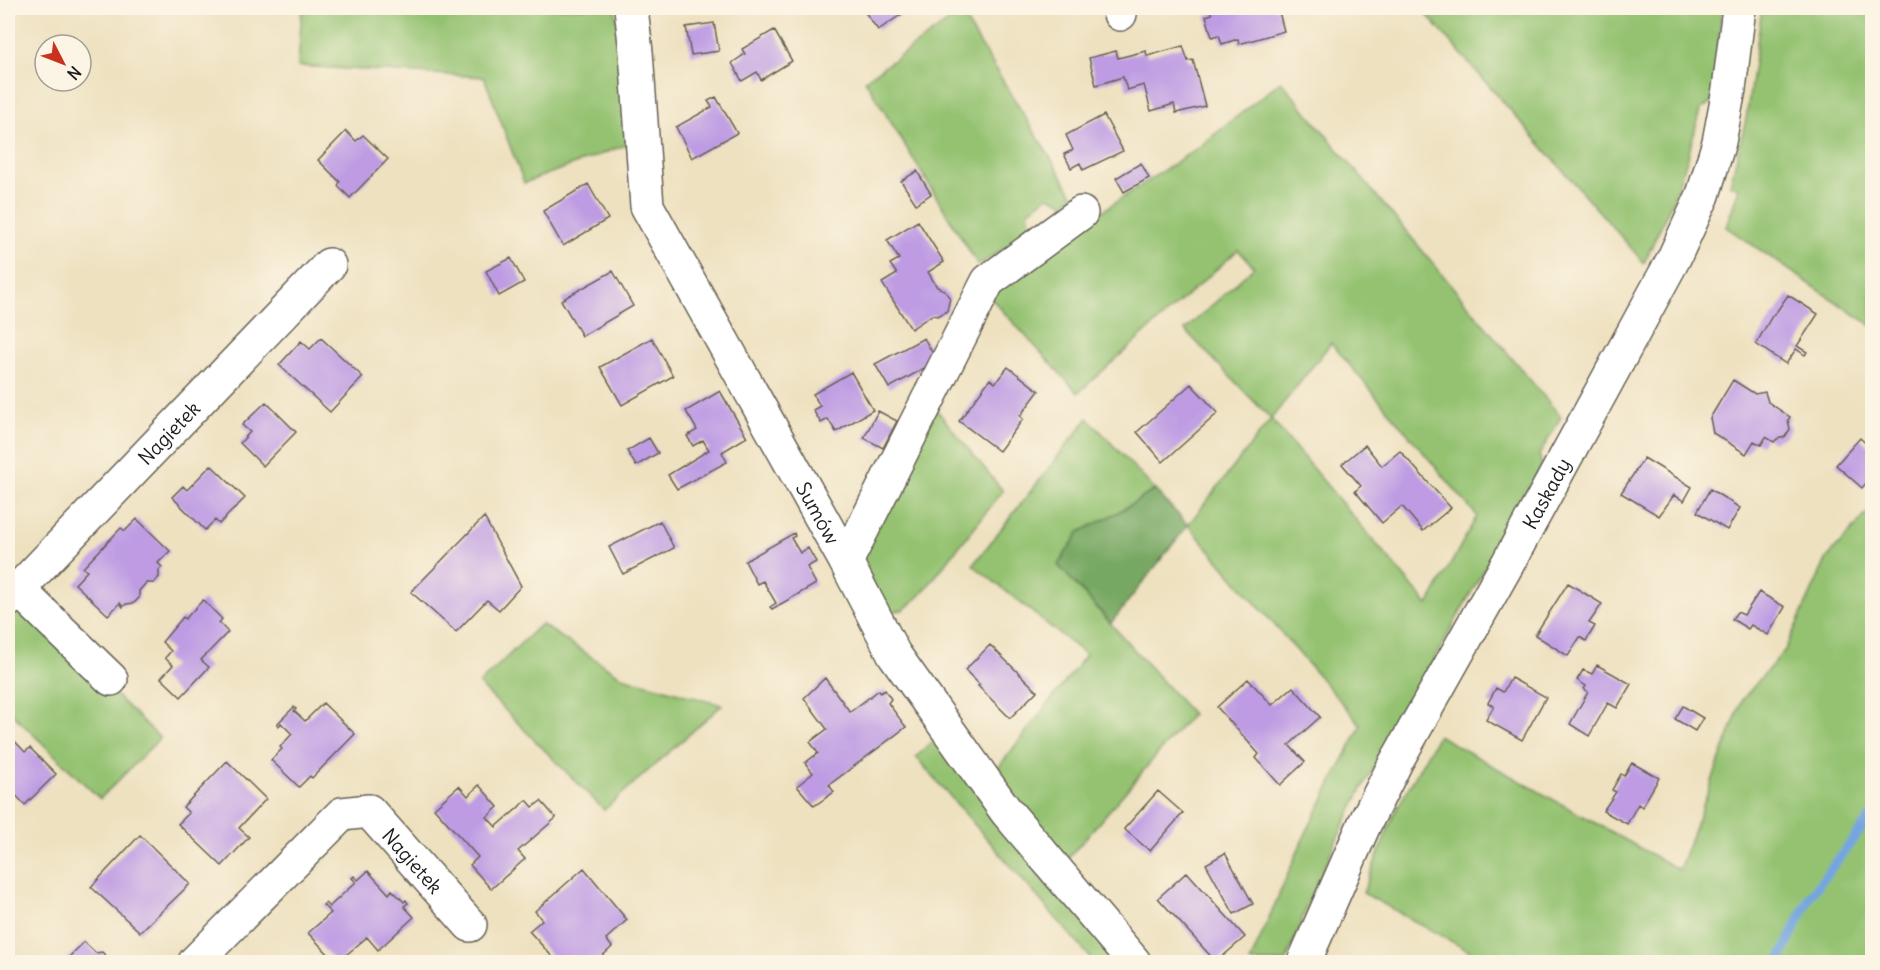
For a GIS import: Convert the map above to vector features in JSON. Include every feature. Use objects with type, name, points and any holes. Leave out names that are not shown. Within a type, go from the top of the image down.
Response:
[{"type":"street","name":"Sumów","points":[[631,8],[646,206],[846,562],[894,654],[1006,811],[1134,963]]},
{"type":"street","name":"Kaskady","points":[[1304,963],[1364,825],[1396,762],[1642,321],[1684,237],[1703,195],[1719,142],[1729,89],[1739,8]]},
{"type":"street","points":[[846,562],[988,281],[1081,213]]},
{"type":"street","name":"Nagietek","points":[[13,595],[329,265]]},
{"type":"street","points":[[13,595],[111,679]]},
{"type":"street","name":"Nagietek","points":[[195,963],[342,814],[369,811],[470,925]]},
{"type":"green space","points":[[302,8],[615,8],[631,143],[524,183],[484,77],[298,66]]},
{"type":"green space","points":[[1421,8],[1722,8],[1713,101],[1700,110],[1688,157],[1673,200],[1644,263]]},
{"type":"green space","points":[[1762,8],[1872,8],[1872,326],[1726,227],[1739,188],[1730,185],[1746,119]]},
{"type":"green space","points":[[961,13],[1074,196],[1064,203],[1048,196],[1028,212],[1032,232],[978,265],[865,80]]},
{"type":"green space","points":[[1281,81],[1561,417],[1539,455],[1542,465],[1363,787],[1310,899],[1286,962],[1250,962],[1303,839],[1361,725],[1188,525],[1271,419],[1185,330],[1254,267],[1238,250],[1078,393],[989,296],[1081,225],[1199,147]],"holes":[[[1331,343],[1477,516],[1428,605],[1271,419]]]},
{"type":"green space","points":[[935,408],[1003,491],[920,596],[903,610],[888,612],[859,558]]},
{"type":"green space","points":[[1088,418],[1155,490],[1120,511],[1058,565],[1192,714],[1065,862],[994,773],[1086,655],[973,565]]},
{"type":"green space","points":[[1155,490],[1188,525],[1111,623],[1058,565],[1079,532]]},
{"type":"green space","points":[[1872,508],[1872,962],[1489,962],[1363,893],[1394,814],[1438,735],[1679,870],[1742,700],[1785,650],[1827,558]]},
{"type":"green space","points":[[18,601],[160,738],[100,799],[8,710],[8,612]]},
{"type":"green space","points":[[541,624],[622,677],[722,705],[604,810],[479,684]]},
{"type":"green space","points":[[937,738],[1122,962],[1094,962],[916,757]]},
{"type":"building","points":[[862,8],[911,8],[878,30]]},
{"type":"building","points":[[1205,8],[1278,8],[1284,31],[1239,44],[1238,39],[1222,44],[1219,35],[1212,37],[1206,16],[1212,14]]},
{"type":"building","points":[[714,23],[719,51],[691,55],[686,27]]},
{"type":"building","points":[[774,30],[792,61],[761,80],[757,72],[742,81],[732,63],[745,54],[742,49]]},
{"type":"building","points":[[1183,46],[1188,61],[1193,60],[1205,106],[1176,113],[1174,104],[1151,111],[1144,85],[1127,90],[1123,77],[1096,85],[1089,58],[1116,51],[1118,58],[1146,51],[1147,56]]},
{"type":"building","points":[[716,97],[737,133],[692,158],[676,127],[712,107],[708,101]]},
{"type":"building","points":[[1104,115],[1123,151],[1083,170],[1080,163],[1071,168],[1064,154],[1073,150],[1066,135]]},
{"type":"building","points":[[346,131],[356,141],[363,135],[388,159],[350,198],[338,186],[340,182],[318,160]]},
{"type":"building","points":[[1141,163],[1149,178],[1124,192],[1116,178]]},
{"type":"building","points":[[917,171],[931,194],[916,204],[901,181]]},
{"type":"building","points":[[588,184],[608,219],[563,246],[543,211]]},
{"type":"building","points":[[918,221],[944,262],[928,272],[937,287],[944,290],[950,298],[947,311],[938,316],[932,315],[911,329],[882,283],[897,274],[890,264],[899,259],[887,240]]},
{"type":"building","points":[[511,258],[524,282],[499,296],[486,271]]},
{"type":"building","points":[[613,271],[633,306],[582,336],[561,300]]},
{"type":"building","points":[[1788,295],[1818,314],[1797,346],[1807,352],[1805,355],[1796,349],[1786,364],[1756,344],[1772,316]]},
{"type":"building","points":[[321,338],[363,377],[330,412],[279,365],[301,341],[310,349]]},
{"type":"building","points":[[652,338],[673,376],[622,405],[600,367]]},
{"type":"building","points":[[924,338],[937,361],[889,388],[875,364]]},
{"type":"building","points":[[1008,367],[1039,391],[1020,416],[1023,419],[999,451],[959,421],[990,379],[995,383]]},
{"type":"building","points":[[851,372],[873,410],[836,432],[828,419],[821,423],[813,410],[820,406],[813,394]]},
{"type":"building","points":[[1733,380],[1755,394],[1765,392],[1768,402],[1790,417],[1788,420],[1790,429],[1785,437],[1774,442],[1766,437],[1761,445],[1754,441],[1746,454],[1713,433],[1710,418]]},
{"type":"building","points":[[1191,384],[1218,413],[1163,462],[1137,432]]},
{"type":"building","points":[[720,391],[747,437],[722,452],[727,462],[677,489],[668,475],[709,450],[703,440],[693,446],[687,436],[697,430],[686,411]]},
{"type":"building","points":[[266,402],[296,432],[263,466],[240,443],[250,432],[242,425]]},
{"type":"building","points":[[878,411],[897,421],[883,448],[864,438]]},
{"type":"building","points":[[649,438],[658,453],[636,466],[627,451]]},
{"type":"building","points":[[1860,438],[1872,449],[1872,476],[1862,488],[1836,465]]},
{"type":"building","points":[[1365,445],[1382,466],[1400,451],[1451,508],[1423,531],[1402,506],[1382,523],[1355,491],[1361,486],[1342,464]]},
{"type":"building","points":[[1644,458],[1692,487],[1684,501],[1674,495],[1659,516],[1621,493]]},
{"type":"building","points":[[211,465],[245,498],[219,524],[215,520],[205,530],[172,497],[183,486],[187,490]]},
{"type":"building","points":[[1710,489],[1740,508],[1727,530],[1697,512]]},
{"type":"building","points":[[484,517],[521,586],[499,610],[487,600],[456,632],[411,592]]},
{"type":"building","points":[[137,519],[170,551],[158,563],[162,567],[154,583],[146,583],[139,591],[139,598],[134,603],[123,607],[120,603],[108,615],[75,584],[87,571],[83,568],[121,528],[125,531]]},
{"type":"building","points":[[660,521],[674,548],[623,574],[609,547]]},
{"type":"building","points":[[794,533],[795,536],[791,538],[800,553],[808,548],[816,562],[807,567],[816,584],[772,609],[770,607],[776,603],[763,581],[757,584],[745,561]]},
{"type":"building","points":[[1568,583],[1602,604],[1589,623],[1595,626],[1586,641],[1580,637],[1568,656],[1535,635]]},
{"type":"building","points":[[1759,592],[1785,607],[1768,635],[1751,625],[1748,629],[1732,619],[1737,612],[1744,615]]},
{"type":"building","points":[[203,600],[222,619],[219,623],[228,632],[201,660],[209,667],[181,697],[161,678],[173,665],[165,658],[171,651],[162,642],[183,617],[185,619]]},
{"type":"building","points":[[990,645],[1037,691],[1010,718],[965,670]]},
{"type":"building","points":[[1597,665],[1631,684],[1617,708],[1608,703],[1589,736],[1570,724],[1588,692],[1584,689],[1586,686],[1577,680],[1583,670],[1592,674]]},
{"type":"building","points":[[825,678],[850,712],[879,690],[880,693],[885,690],[891,699],[888,703],[906,727],[829,785],[834,792],[814,806],[797,786],[813,773],[805,763],[818,753],[810,742],[827,729],[804,698]]},
{"type":"building","points":[[1511,678],[1546,697],[1522,740],[1486,720],[1494,706],[1488,703],[1496,688],[1503,692]]},
{"type":"building","points":[[1248,679],[1272,705],[1293,687],[1320,717],[1289,745],[1305,762],[1280,785],[1256,758],[1259,754],[1217,707]]},
{"type":"building","points":[[323,703],[355,734],[312,778],[310,776],[299,787],[271,760],[292,734],[281,723],[279,726],[277,724],[294,707],[296,709],[294,711],[305,721]]},
{"type":"building","points":[[1683,706],[1703,718],[1695,731],[1675,719]]},
{"type":"building","points":[[8,734],[25,752],[30,748],[56,774],[25,805],[8,787]]},
{"type":"building","points":[[227,761],[266,799],[239,828],[249,837],[222,866],[178,824],[189,813],[183,807]]},
{"type":"building","points":[[1632,763],[1659,778],[1642,807],[1638,804],[1627,824],[1603,811],[1616,792],[1612,790],[1621,774],[1624,776]]},
{"type":"building","points":[[479,785],[498,807],[487,817],[496,827],[527,800],[533,807],[541,801],[556,818],[518,851],[525,859],[491,889],[470,865],[478,857],[434,808],[459,786],[468,796]]},
{"type":"building","points":[[1158,791],[1183,813],[1150,851],[1124,829]]},
{"type":"building","points":[[140,835],[190,884],[140,932],[91,887]]},
{"type":"building","points":[[1225,853],[1253,904],[1234,914],[1206,864]]},
{"type":"building","points":[[584,868],[627,920],[606,939],[612,947],[596,962],[557,962],[529,931],[542,920],[535,911]]},
{"type":"building","points":[[368,871],[389,894],[392,890],[404,902],[406,900],[408,903],[404,906],[414,917],[378,950],[367,937],[336,962],[308,933],[331,913],[323,905],[325,903],[329,907],[356,882],[352,878],[354,876],[358,880]]},
{"type":"building","points":[[1187,872],[1245,937],[1216,962],[1158,898]]},
{"type":"building","points":[[84,942],[96,953],[102,952],[108,962],[64,962]]},
{"type":"waterway","points":[[1779,962],[1810,896],[1872,815]]}]
